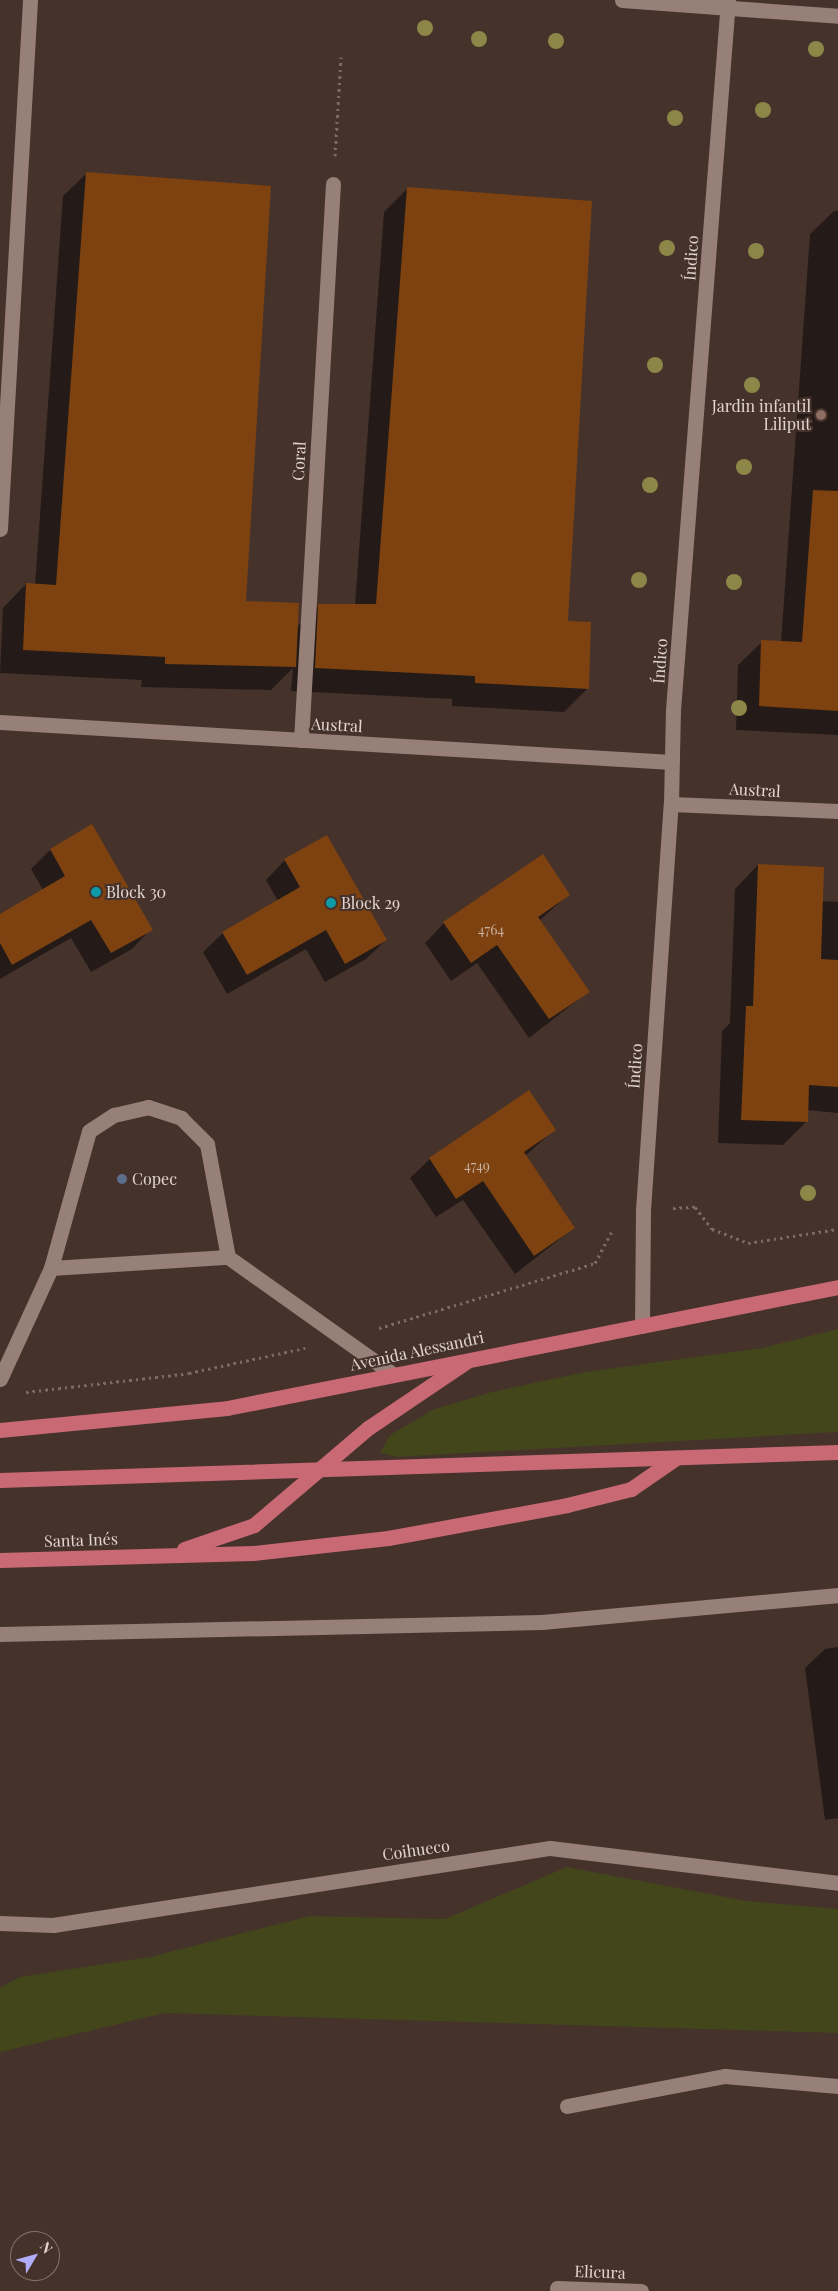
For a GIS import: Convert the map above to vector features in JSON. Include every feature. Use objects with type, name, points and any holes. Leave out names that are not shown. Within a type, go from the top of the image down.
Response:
[{"type":"main road","name":"Avenida Alessandri","points":[[0,1430],[227,1408],[476,1356],[642,1326],[838,1287]]},
{"type":"main road","points":[[164,1554],[254,1525],[368,1428],[476,1356]]},
{"type":"main road","points":[[0,1480],[318,1472],[838,1452]]},
{"type":"main road","name":"Santa Inés","points":[[0,1560],[332,1546],[567,1506],[631,1489],[676,1458]]},
{"type":"street","points":[[0,529],[30,0]]},
{"type":"street","points":[[622,0],[728,4],[838,16]]},
{"type":"street","name":"Índico","points":[[642,1326],[643,1210],[671,804],[672,762],[728,4]]},
{"type":"street","name":"Coral","points":[[301,740],[333,184]]},
{"type":"street","name":"Austral","points":[[0,722],[672,762]]},
{"type":"street","name":"Austral","points":[[671,804],[838,811]]},
{"type":"street","points":[[0,1379],[51,1268],[89,1131],[114,1115],[148,1107],[181,1118],[207,1144],[228,1257]]},
{"type":"street","points":[[51,1268],[228,1257],[391,1373]]},
{"type":"street","points":[[0,1634],[542,1622],[838,1595]]},
{"type":"street","name":"Coihueco","points":[[0,1922],[53,1925],[550,1848],[838,1884]]},
{"type":"street","points":[[567,2106],[725,2076],[838,2086]]},
{"type":"street","name":"Elicura","points":[[557,2288],[641,2291]]},
{"type":"path","points":[[333,184],[341,57]]},
{"type":"path","points":[[20,1393],[189,1373],[342,1338],[595,1263],[614,1226],[643,1210],[695,1207],[712,1229],[748,1243],[838,1229]]},
{"type":"green space","points":[[838,1329],[838,1432],[397,1457],[380,1453],[390,1435],[434,1409],[492,1392],[585,1372],[762,1348]]},
{"type":"green space","points":[[567,1867],[747,1901],[838,1909],[838,2033],[165,2013],[0,2052],[0,1988],[19,1977],[150,1957],[310,1916],[445,1919]]},
{"type":"building","points":[[86,172],[271,186],[246,601],[299,603],[296,667],[165,664],[165,657],[23,650],[26,583],[56,585]]},
{"type":"building","points":[[407,187],[592,201],[568,621],[591,622],[589,689],[475,683],[475,676],[315,668],[318,604],[376,604]]},
{"type":"building","points":[[813,490],[838,491],[838,711],[759,706],[761,640],[802,642]]},
{"type":"building","name":"Block 30","points":[[92,824],[153,930],[111,953],[91,920],[12,965],[0,943],[0,914],[65,876],[50,849]]},
{"type":"building","name":"Block 29","points":[[327,835],[387,940],[345,964],[326,930],[247,975],[222,932],[300,887],[284,859]]},
{"type":"building","points":[[543,854],[570,895],[538,917],[590,992],[549,1019],[497,945],[471,963],[443,922]]},
{"type":"building","points":[[758,864],[824,867],[821,959],[838,960],[838,1087],[809,1085],[808,1122],[741,1120],[746,1006],[753,1006]]},
{"type":"building","points":[[529,1090],[556,1130],[524,1152],[575,1228],[534,1256],[483,1181],[456,1199],[429,1158]]},
{"type":"place","name":"Jardin infantil Liliput","points":[[821,415]]},
{"type":"place","name":"Block 30","points":[[96,892]]},
{"type":"place","name":"Block 29","points":[[331,903]]},
{"type":"place","name":"Copec","points":[[122,1179]]}]
